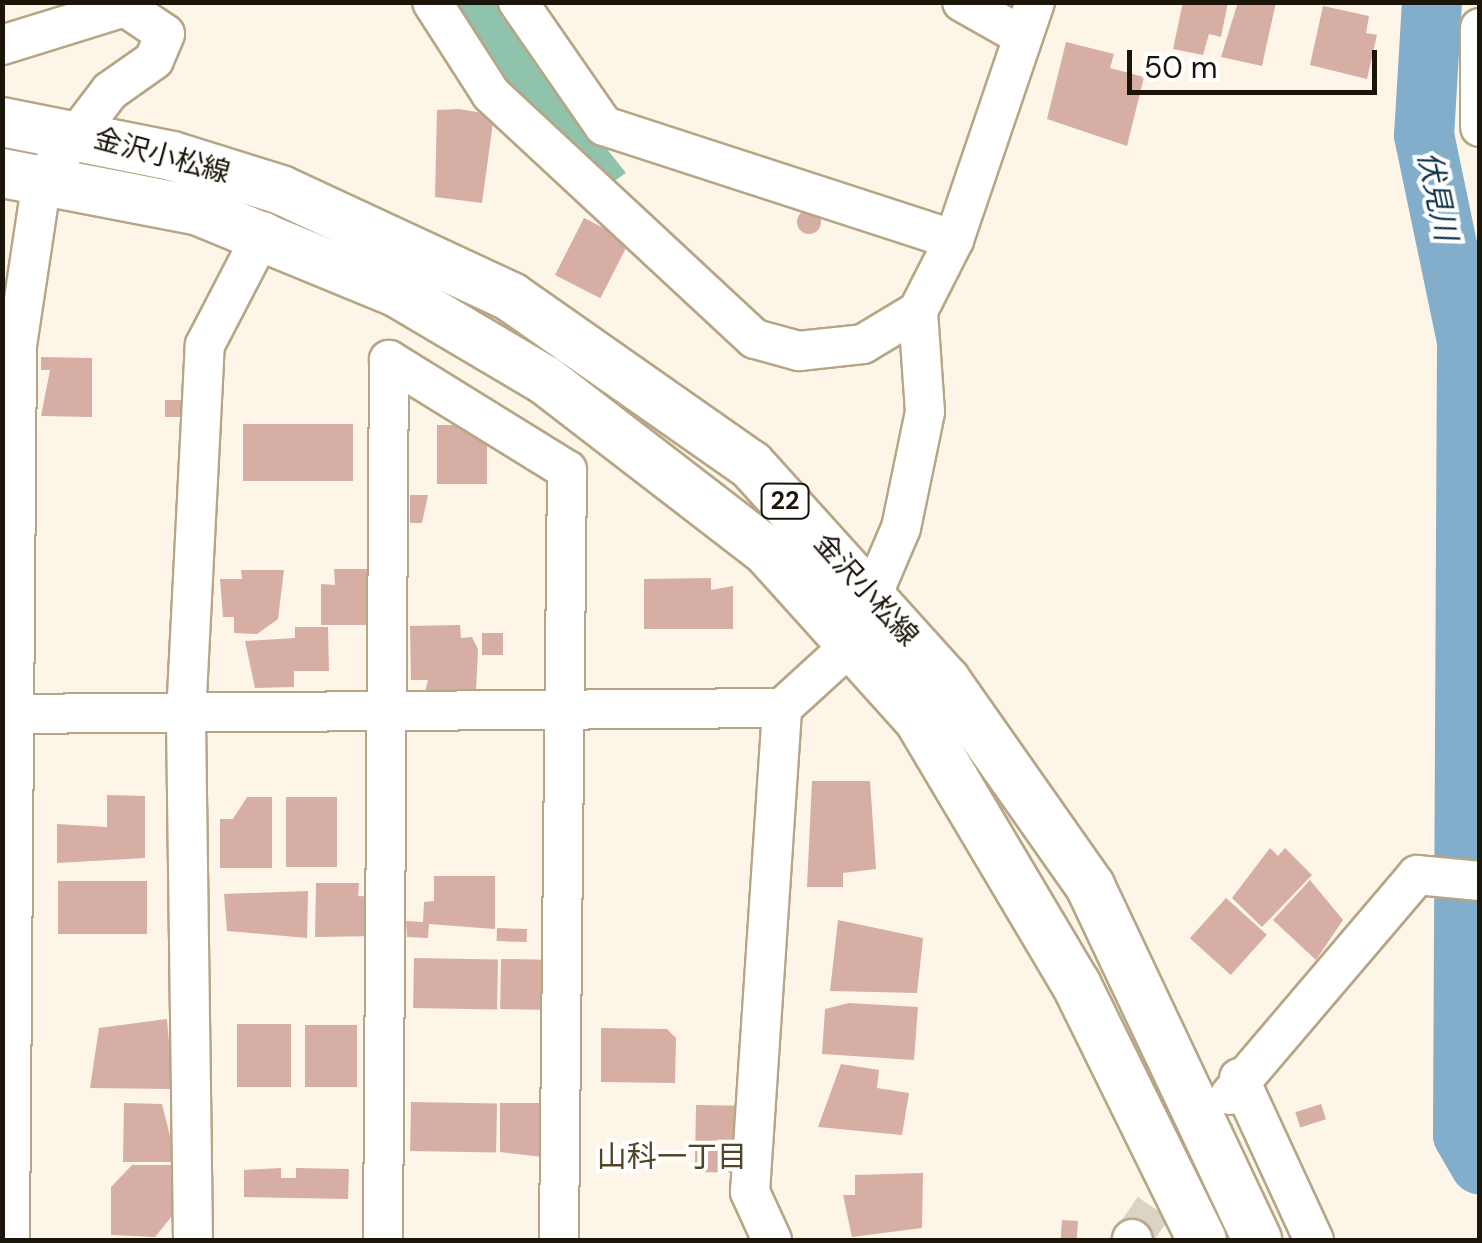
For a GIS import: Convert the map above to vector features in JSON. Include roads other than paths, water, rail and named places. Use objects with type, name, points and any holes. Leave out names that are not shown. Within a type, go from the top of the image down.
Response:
[{"type":"main road","name":"金沢小松線","points":[[2,122],[76,133],[281,190],[511,297],[751,464],[874,596],[946,681],[1090,886],[1257,1240]]},
{"type":"main road","name":"金沢小松線","points":[[22,176],[264,231],[398,293],[545,380],[767,551],[919,720],[1076,984],[1202,1240]]},
{"type":"street","points":[[432,2],[492,94],[755,340],[798,351],[863,344],[918,310],[954,240],[1029,19],[962,2]]},
{"type":"street","points":[[518,2],[604,126],[954,240]]},
{"type":"street","points":[[2,46],[125,7],[165,34],[154,60],[76,133],[22,176],[8,714],[10,1240]]},
{"type":"street","points":[[1480,28],[1480,126]]},
{"type":"street","points":[[193,1240],[186,716],[208,330],[264,231]]},
{"type":"street","points":[[8,714],[564,715],[782,708],[852,645],[901,528],[926,412],[918,310]]},
{"type":"street","points":[[383,1240],[389,360],[566,470],[559,1240]]},
{"type":"street","points":[[772,1240],[750,1192],[782,708]]},
{"type":"street","points":[[1314,1240],[1234,1086],[1417,876],[1480,881]]},
{"type":"waterway","name":"伏見川","points":[[1432,2],[1424,135],[1467,341],[1463,1135],[1480,1164]]},
{"type":"tunnel","points":[[1132,1239],[1218,1113]]},
{"type":"district","name":"山科一丁目","points":[[672,1157]]}]
